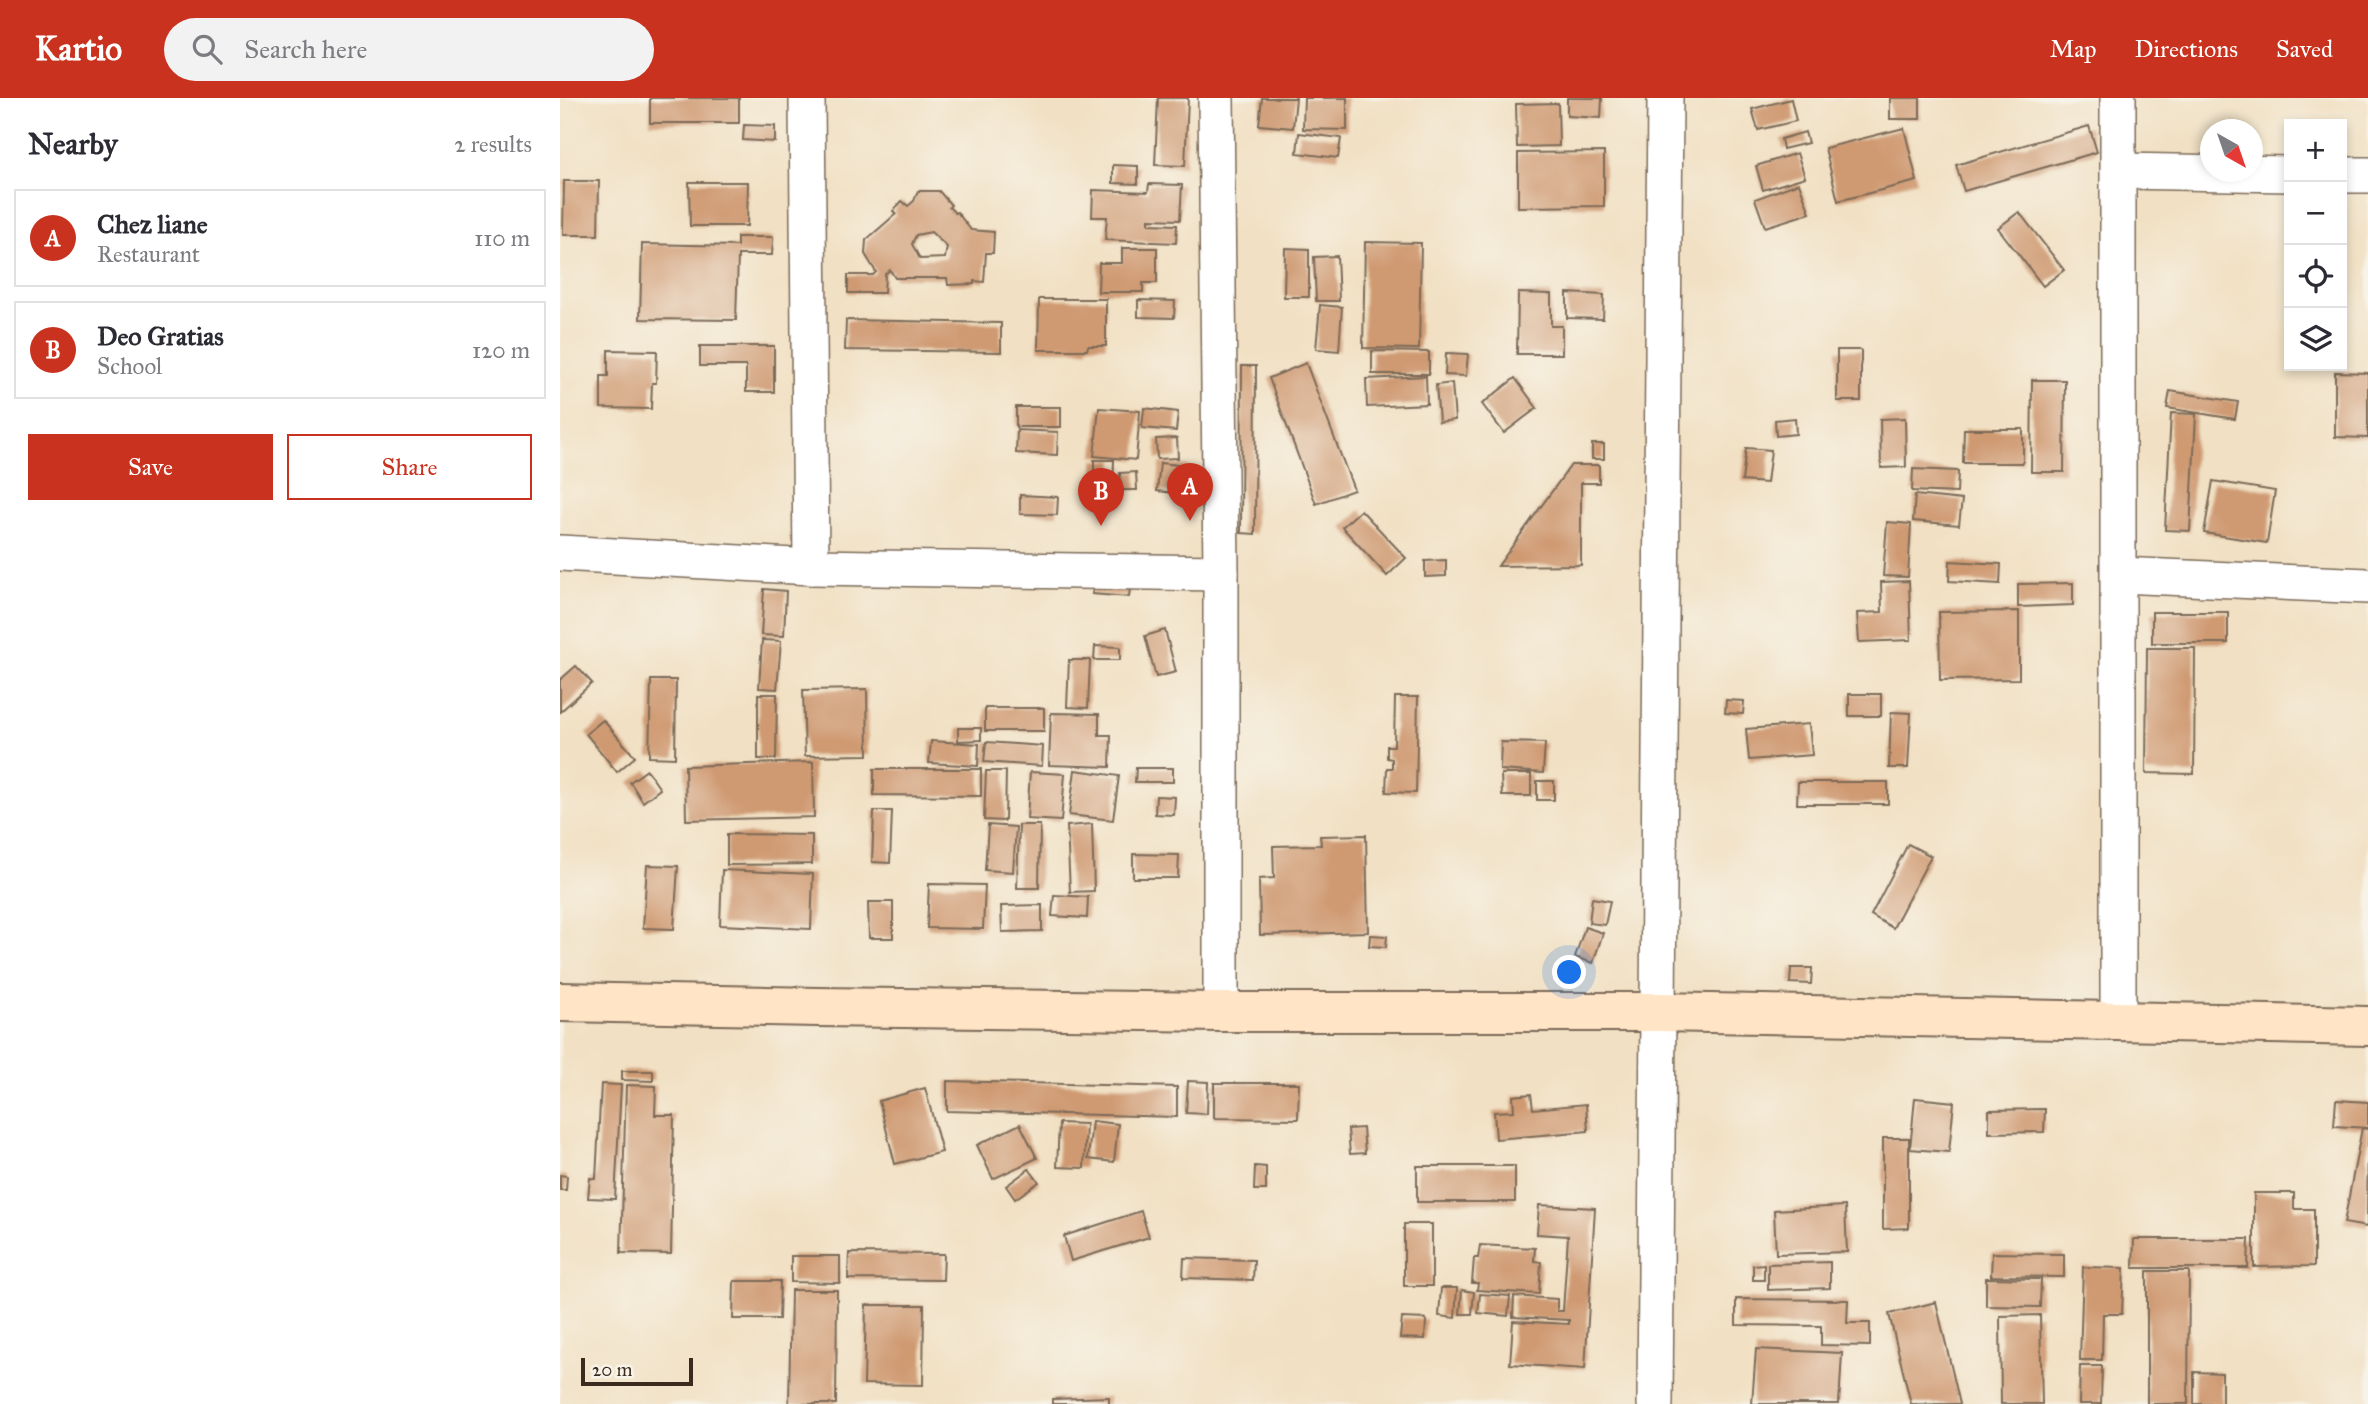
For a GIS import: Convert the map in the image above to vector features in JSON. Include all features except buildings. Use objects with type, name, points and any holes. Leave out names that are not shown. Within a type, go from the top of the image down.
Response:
[{"type":"street","points":[[807,98],[811,567]]},
{"type":"street","points":[[1216,98],[1221,573],[1221,1012]]},
{"type":"street","points":[[1655,1404],[1665,98]]},
{"type":"street","points":[[2118,98],[2118,1022]]},
{"type":"street","points":[[2119,171],[2284,174]]},
{"type":"street","points":[[2347,175],[2368,175]]},
{"type":"street","points":[[560,553],[811,567],[1221,573]]},
{"type":"street","points":[[2119,575],[2368,586]]},
{"type":"street","points":[[560,1002],[1221,1012],[1658,1012],[2368,1026]]},
{"type":"place","name":"Chez liane","points":[[1190,521]]},
{"type":"place","name":"Deo Gratias","points":[[1101,526]]}]
